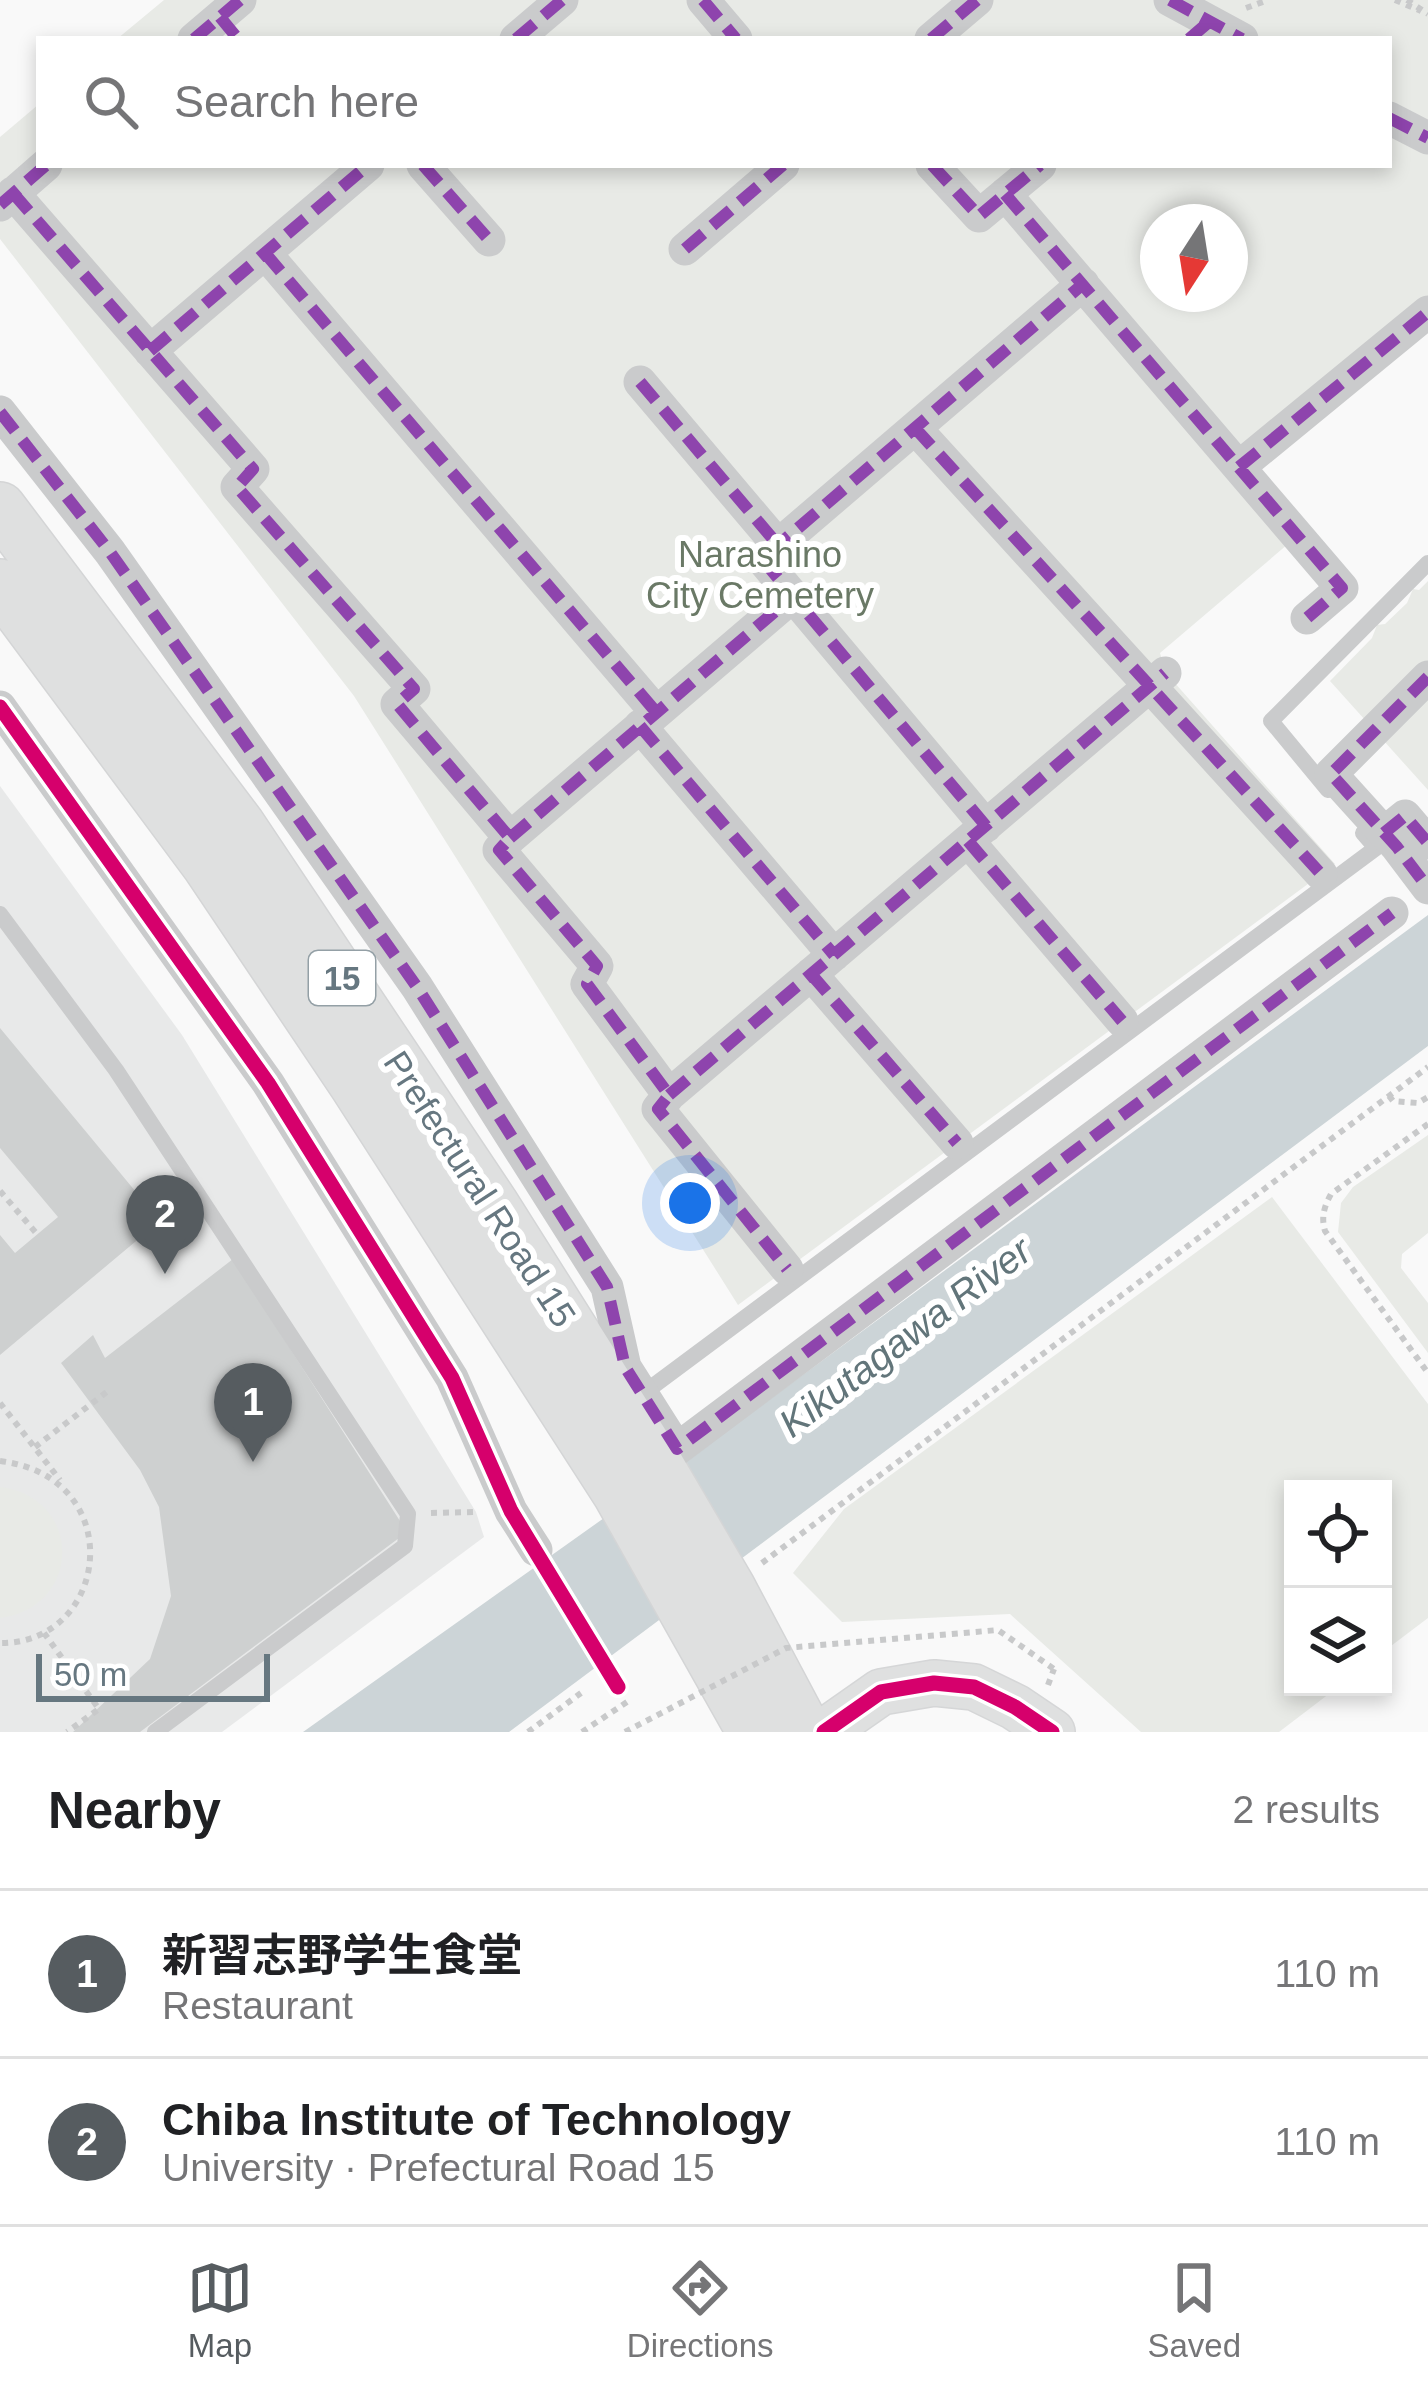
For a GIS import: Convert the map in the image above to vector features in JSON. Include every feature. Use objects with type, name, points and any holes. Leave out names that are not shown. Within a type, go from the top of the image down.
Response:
[{"type":"main road","name":"Prefectural Road 15","points":[[0,508],[239,825],[493,1205],[632,1401],[639,1480]]},
{"type":"main road","name":"Prefectural Road 15","points":[[0,585],[222,885],[355,1084],[639,1480]]},
{"type":"main road","name":"15","points":[[639,1480],[724,1589],[806,1732]]},
{"type":"main road","name":"15","points":[[724,1589],[752,1732]]},
{"type":"street","points":[[703,0],[733,36]]},
{"type":"street","points":[[935,36],[977,0]]},
{"type":"street","points":[[1170,0],[1199,30]]},
{"type":"street","points":[[519,36],[554,3]]},
{"type":"street","points":[[1392,120],[1428,139]]},
{"type":"street","points":[[43,168],[7,199],[253,469],[237,487],[414,689],[397,704],[510,838]]},
{"type":"street","points":[[150,351],[357,168]]},
{"type":"street","points":[[426,168],[489,240]]},
{"type":"street","points":[[685,249],[780,168]]},
{"type":"street","points":[[935,168],[979,216],[1036,168]]},
{"type":"street","points":[[1005,194],[1342,588],[1307,618]]},
{"type":"street","points":[[266,253],[648,719],[957,1143]]},
{"type":"street","points":[[1083,284],[762,559],[1122,1021]]},
{"type":"street","points":[[1240,467],[1428,311]]},
{"type":"street","points":[[640,382],[778,545]]},
{"type":"street","points":[[0,412],[110,552],[417,987],[607,1287],[632,1401],[677,1449],[1392,913]]},
{"type":"street","points":[[915,428],[1158,679],[1321,874]]},
{"type":"street","points":[[669,1095],[587,984],[597,966],[500,850],[793,596]]},
{"type":"street","points":[[1428,677],[1330,774],[1403,841],[1428,888]]},
{"type":"street","points":[[787,1269],[658,1109],[1158,679]]},
{"type":"street","points":[[0,707],[268,1083],[452,1378],[512,1511],[536,1550]]},
{"type":"street","points":[[824,1732],[881,1692],[934,1682],[974,1688],[1052,1732]]},
{"type":"lane","points":[[632,1401],[1376,848],[1271,722],[1428,562]]},
{"type":"lane","points":[[0,914],[116,1070],[408,1514],[405,1546],[155,1732]]},
{"type":"path","points":[[1395,0],[1424,12]]},
{"type":"path","points":[[1407,0],[1424,12]]},
{"type":"path","points":[[724,1589],[1428,1067]]},
{"type":"path","points":[[1389,1096],[1393,1101],[1418,1103],[1428,1097]]},
{"type":"path","points":[[1428,1124],[1331,1194],[1322,1221],[1428,1373]]},
{"type":"path","points":[[0,1191],[37,1234]]},
{"type":"path","points":[[34,1447],[108,1391]]},
{"type":"path","points":[[0,1402],[74,1498],[87,1526],[91,1557],[84,1587],[68,1613],[44,1633],[0,1643]]},
{"type":"path","points":[[0,1461],[24,1464],[51,1476],[74,1498]]},
{"type":"path","points":[[408,1514],[512,1511]]},
{"type":"path","points":[[625,1732],[786,1648],[998,1630],[1054,1669],[1048,1685]]},
{"type":"path","points":[[44,1633],[99,1709],[67,1732]]},
{"type":"path","points":[[528,1732],[581,1693]]},
{"type":"path","points":[[582,1732],[628,1702]]},
{"type":"shaded area","points":[[0,786],[182,1035],[476,1512],[484,1537],[222,1732],[0,1732]]},
{"type":"green space","points":[[164,0],[1183,0],[1249,36],[121,36]]},
{"type":"green space","points":[[1192,0],[1428,0],[1428,129],[1392,110],[1392,36],[1258,36]]},
{"type":"green space","name":"Narashino City Cemetery","points":[[36,107],[36,168],[1392,168],[1392,114],[1428,133],[1428,317],[1233,480],[1288,544],[1160,653],[1166,673],[1335,864],[738,1305],[354,696],[0,239],[0,137]]},
{"type":"green space","points":[[1428,581],[1428,790],[1330,681],[1372,638],[1377,625],[1385,624],[1407,603],[1413,589],[1419,590]]},
{"type":"green space","points":[[1428,1135],[1428,1233],[1402,1254],[1401,1268],[1428,1303],[1428,1353],[1338,1232],[1341,1203],[1353,1187]]},
{"type":"green space","points":[[1272,1197],[1428,1404],[1428,1618],[1392,1645],[1392,1480],[1284,1480],[1284,1696],[1326,1696],[1279,1732],[1141,1732],[1010,1614],[842,1622],[793,1573],[844,1509]]},
{"type":"green space","points":[[0,1487],[27,1495],[47,1510],[58,1530],[62,1552],[58,1574],[47,1594],[27,1610],[0,1618]]},
{"type":"water","name":"Kikutagawa River","points":[[1428,915],[1428,1046],[509,1732],[303,1732],[732,1427]]},
{"type":"building","points":[[0,1028],[160,1221],[0,1355],[0,1235],[15,1253],[58,1217],[0,1148]]},
{"type":"building","points":[[233,1259],[407,1532],[140,1732],[73,1732],[150,1659],[171,1596],[159,1507],[140,1470],[61,1363],[93,1335],[105,1358]]},
{"type":"marked path","points":[[198,36],[240,0]]},
{"type":"marked path","points":[[520,36],[562,0]]},
{"type":"marked path","points":[[703,0],[733,36]]},
{"type":"marked path","points":[[935,36],[977,0]]},
{"type":"marked path","points":[[1170,0],[1236,36]]},
{"type":"marked path","points":[[220,17],[236,36]]},
{"type":"marked path","points":[[1192,36],[1210,21]]},
{"type":"marked path","points":[[1392,120],[1428,138]]},
{"type":"marked path","points":[[0,205],[43,168]]},
{"type":"marked path","points":[[150,351],[364,168]]},
{"type":"marked path","points":[[426,168],[489,240]]},
{"type":"marked path","points":[[685,249],[780,168]]},
{"type":"marked path","points":[[935,168],[979,216],[1036,168]]},
{"type":"marked path","points":[[13,193],[253,469],[237,487],[414,689],[397,704],[510,838],[499,850],[597,966],[587,984],[669,1095],[658,1109],[787,1269]]},
{"type":"marked path","points":[[1005,194],[1342,588],[1307,618]]},
{"type":"marked path","points":[[265,253],[656,712]]},
{"type":"marked path","points":[[986,826],[762,559],[1083,284]]},
{"type":"marked path","points":[[1239,467],[1428,312]]},
{"type":"marked path","points":[[640,382],[778,545]]},
{"type":"marked path","points":[[0,412],[110,552],[417,987],[607,1287],[625,1367],[677,1449],[1392,913]]},
{"type":"marked path","points":[[915,428],[1321,874]]},
{"type":"marked path","points":[[510,838],[793,596]]},
{"type":"marked path","points":[[669,1095],[1165,673]]},
{"type":"marked path","points":[[1428,677],[1331,774],[1428,888]]},
{"type":"marked path","points":[[640,726],[834,955]]},
{"type":"marked path","points":[[1384,833],[1405,816],[1428,843]]},
{"type":"marked path","points":[[968,841],[1122,1021]]},
{"type":"marked path","points":[[811,974],[957,1143]]},
{"type":"cycle path","points":[[0,707],[268,1083],[452,1378],[511,1511],[618,1687]]},
{"type":"cycle path","points":[[824,1732],[881,1692],[934,1683],[974,1687],[1052,1732]]},
{"type":"place","name":"Chiba Institute of Technology","points":[[165,1274]]},
{"type":"place","name":"新習志野学生食堂","points":[[253,1462]]}]
